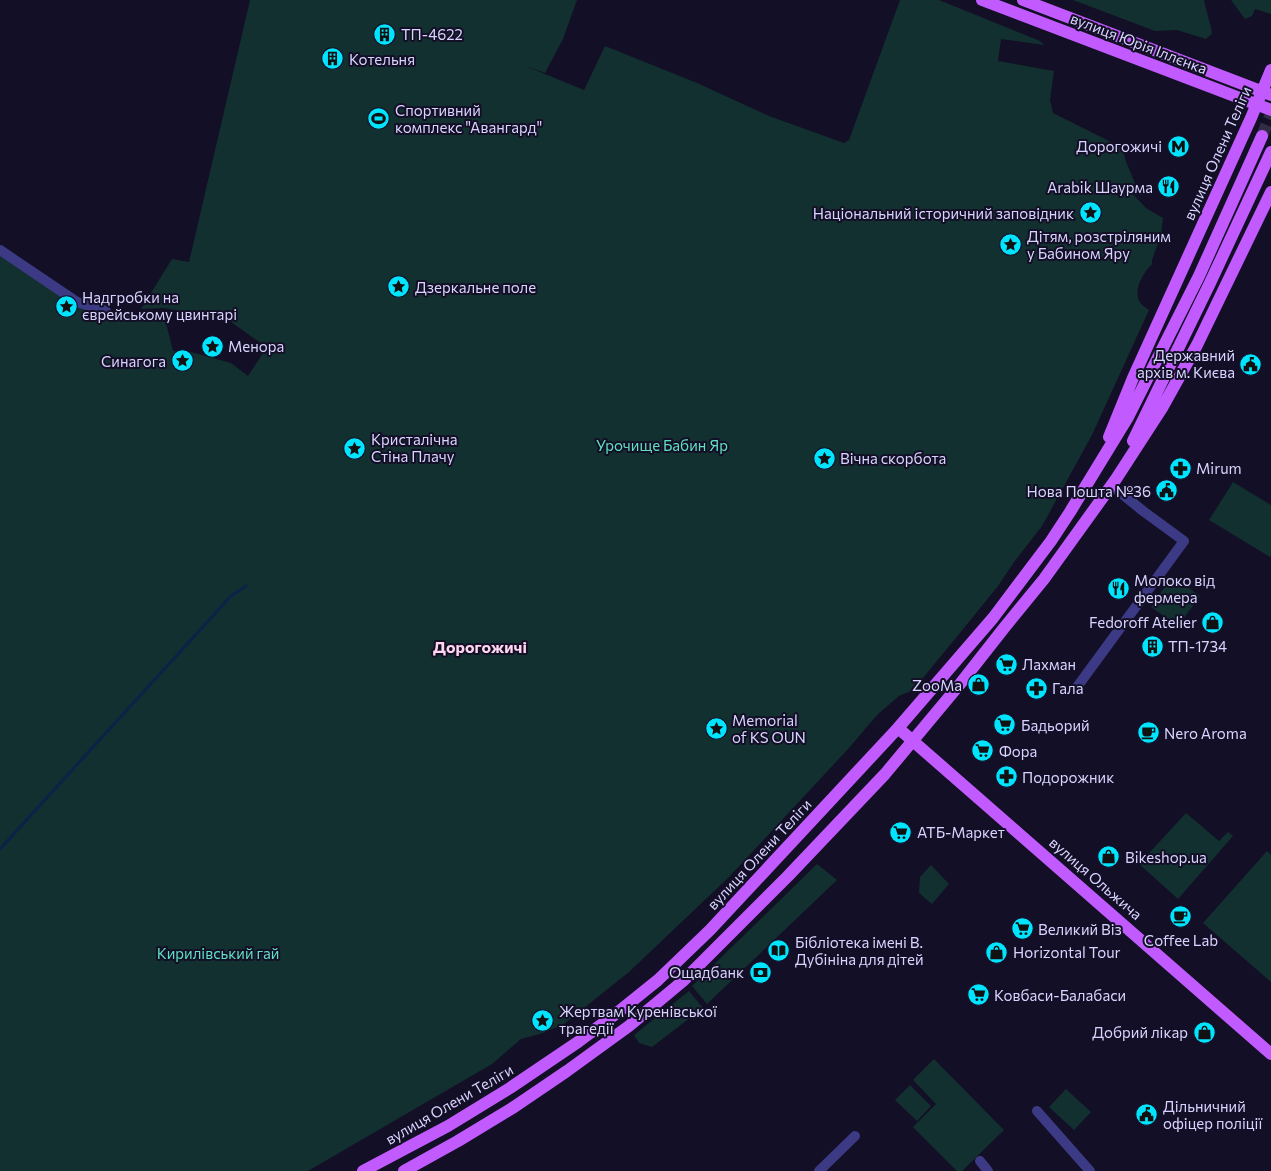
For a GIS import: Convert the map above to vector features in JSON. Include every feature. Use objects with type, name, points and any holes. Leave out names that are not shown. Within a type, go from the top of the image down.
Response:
[{"type":"main road","name":"вулиця Юрія Іллєнка","points":[[982,0],[1271,110]]},
{"type":"main road","name":"вулиця Юрія Іллєнка","points":[[1023,0],[1266,94]]},
{"type":"main road","name":"вулиця Олени Теліги","points":[[1096,469],[1133,378],[1257,104],[1266,94],[1271,70]]},
{"type":"main road","name":"вулиця Олени Теліги","points":[[363,1171],[448,1126],[510,1088],[578,1042],[651,985],[710,930],[898,728],[993,618],[1022,581],[1070,512],[1128,417],[1199,276],[1262,136]]},
{"type":"main road","points":[[1113,482],[1210,283],[1271,152]]},
{"type":"main road","points":[[404,1171],[458,1142],[514,1108],[629,1026],[683,981],[788,876],[885,774],[914,741],[1044,580],[1113,482],[1162,408],[1197,346],[1271,192]]},
{"type":"main road","name":"вулиця Ольжича","points":[[898,728],[1271,1054]]},
{"type":"street","points":[[0,250],[77,302],[106,311]]},
{"type":"street","points":[[1077,687],[1184,541],[1143,511],[1113,482]]},
{"type":"street","points":[[1037,1110],[1090,1171]]},
{"type":"street","points":[[819,1171],[855,1136]]},
{"type":"street","points":[[980,1161],[988,1171]]},
{"type":"green space","name":"Урочище Бабин Яр","points":[[250,0],[577,0],[563,39],[545,73],[523,65],[584,90],[605,46],[697,83],[769,116],[844,143],[849,140],[900,0],[939,0],[1040,41],[1044,45],[1001,39],[998,61],[1054,71],[1050,100],[1053,113],[1123,148],[1125,159],[1136,186],[1130,191],[1146,208],[1163,218],[1161,235],[1152,264],[1139,284],[1137,293],[1139,301],[1149,310],[1092,435],[1042,526],[998,586],[955,639],[913,690],[899,696],[877,715],[849,748],[729,877],[629,972],[564,1024],[543,1033],[521,1039],[492,1064],[308,1171],[0,1171],[0,251],[104,312],[162,316],[166,323],[173,351],[184,350],[231,363],[248,376],[265,350],[265,346],[231,322],[195,313],[163,308],[141,309],[172,259],[189,262]]},
{"type":"green space","points":[[1073,0],[1205,0],[1212,34],[1206,39],[1177,30],[1155,31]]},
{"type":"green space","points":[[1231,0],[1271,0],[1271,14],[1255,9],[1252,16],[1245,19]]},
{"type":"green space","points":[[1233,482],[1271,505],[1270,557],[1209,520]]},
{"type":"green space","points":[[1172,576],[1200,596],[1178,626],[1151,607]]},
{"type":"green space","points":[[1186,813],[1219,841],[1228,832],[1233,836],[1178,899],[1139,864]]},
{"type":"green space","points":[[1267,851],[1271,855],[1271,982],[1203,923]]},
{"type":"green space","points":[[817,864],[837,880],[707,1004],[692,986]]},
{"type":"green space","points":[[931,865],[949,884],[932,904],[919,893],[920,877]]},
{"type":"green space","points":[[689,991],[703,1008],[652,1047],[639,1043],[634,1035]]},
{"type":"green space","points":[[934,1059],[1004,1130],[962,1171],[957,1171],[913,1127],[936,1104],[913,1080]]},
{"type":"green space","points":[[910,1085],[931,1106],[917,1121],[895,1100]]},
{"type":"green space","points":[[1066,1089],[1091,1112],[1074,1130],[1049,1107]]},
{"type":"waterway","points":[[0,849],[231,596],[246,586]]},
{"type":"tunnel","points":[[1262,136],[1271,114]]},
{"type":"place","name":"ТП-4622","points":[[385,34]]},
{"type":"place","name":"Котельня","points":[[333,59]]},
{"type":"place","name":"Спортивний комплекс \"Авангард\"","points":[[379,119]]},
{"type":"place","name":"Дорогожичі","points":[[1178,146]]},
{"type":"place","name":"Arabik Шаурма","points":[[1169,187]]},
{"type":"place","name":"Національний історичний заповідник","points":[[1090,213]]},
{"type":"place","name":"Дітям, розстріляним у Бабином Яру","points":[[1011,245]]},
{"type":"place","name":"Дзеркальне поле","points":[[399,287]]},
{"type":"place","name":"Надгробки на єврейському цвинтарі","points":[[66,306]]},
{"type":"place","name":"Менора","points":[[212,346]]},
{"type":"place","name":"Синагога","points":[[182,361]]},
{"type":"place","name":"Державний архів м. Києва","points":[[1251,364]]},
{"type":"place","name":"Кристалічна Стіна Плачу","points":[[355,448]]},
{"type":"place","name":"Вічна скорбота","points":[[824,458]]},
{"type":"place","name":"Mirum","points":[[1180,468]]},
{"type":"place","name":"Нова Пошта №36","points":[[1167,491]]},
{"type":"place","name":"Молоко від фермера","points":[[1118,589]]},
{"type":"place","name":"Fedoroff Atelier","points":[[1213,622]]},
{"type":"place","name":"ТП-1734","points":[[1152,646]]},
{"type":"place","name":"Лахман","points":[[1006,664]]},
{"type":"place","name":"ZooMa","points":[[978,685]]},
{"type":"place","name":"Гала","points":[[1036,688]]},
{"type":"place","name":"Бадьорий","points":[[1005,725]]},
{"type":"place","name":"Memorial of KS OUN","points":[[716,729]]},
{"type":"place","name":"Nero Aroma","points":[[1148,733]]},
{"type":"place","name":"Фора","points":[[983,751]]},
{"type":"place","name":"Подорожник","points":[[1006,777]]},
{"type":"place","name":"АТБ-Маркет","points":[[901,832]]},
{"type":"place","name":"Bikeshop.ua","points":[[1109,857]]},
{"type":"place","name":"Coffee Lab","points":[[1181,917]]},
{"type":"place","name":"Великий Віз","points":[[1022,929]]},
{"type":"place","name":"Бібліотека імені В. Дубініна для дітей","points":[[779,951]]},
{"type":"place","name":"Horizontal Tour","points":[[997,952]]},
{"type":"place","name":"Ощадбанк","points":[[760,972]]},
{"type":"place","name":"Ковбаси-Балабаси","points":[[978,995]]},
{"type":"place","name":"Жертвам Куренівської трагедії","points":[[543,1020]]},
{"type":"place","name":"Добрий лікар","points":[[1204,1032]]},
{"type":"place","name":"Дільничний офіцер поліції","points":[[1147,1115]]},
{"type":"district","name":"Дорогожичі","points":[[480,646]]},
{"type":"park label","name":"Кирилівський гай","points":[[218,953]]}]
